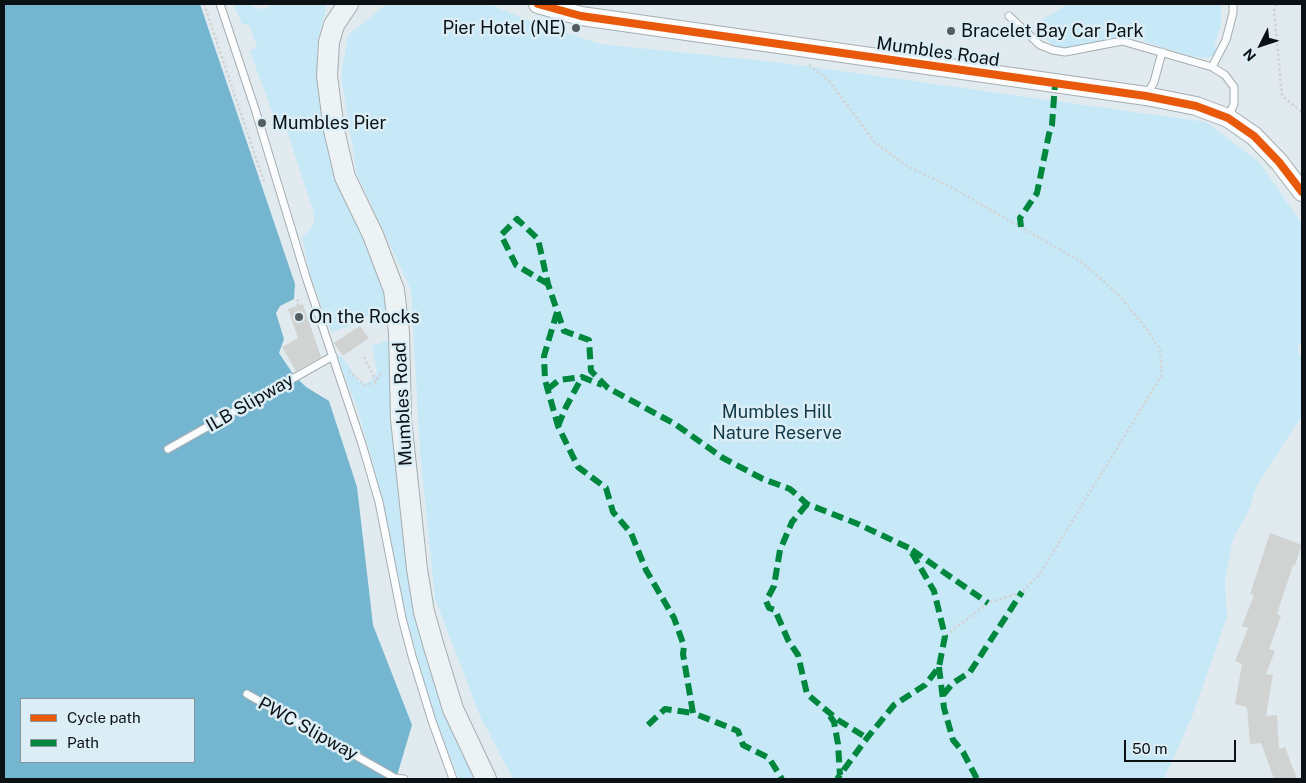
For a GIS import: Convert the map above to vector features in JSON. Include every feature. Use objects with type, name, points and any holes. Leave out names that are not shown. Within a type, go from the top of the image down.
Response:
[{"type":"main road","name":"Mumbles Road","points":[[348,4],[334,26],[329,42],[327,76],[334,130],[345,177],[373,235],[394,290],[399,332],[401,419],[416,560],[424,612],[453,709],[486,779]]},
{"type":"street","name":"Mumbles Road","points":[[538,4],[581,16],[1146,96],[1196,106],[1228,118],[1242,126],[1266,148],[1302,192]]},
{"type":"lane","points":[[220,4],[380,502],[402,618],[412,656],[432,721],[453,779]]},
{"type":"lane","points":[[1212,67],[1226,40],[1233,13],[1233,4]]},
{"type":"lane","points":[[1009,16],[1040,45],[1053,50],[1066,52],[1122,41],[1212,67],[1225,75],[1234,87],[1234,104],[1228,118]]},
{"type":"lane","points":[[1146,96],[1154,82],[1162,52]]},
{"type":"lane","name":"ILB Slipway","points":[[168,449],[333,356]]},
{"type":"lane","name":"PWC Slipway","points":[[247,694],[396,778]]},
{"type":"lane","points":[[396,778],[404,779]]},
{"type":"path","points":[[204,4],[266,188]]},
{"type":"path","points":[[1276,4],[1274,11],[1282,96],[1302,112]]},
{"type":"path","points":[[808,64],[830,82],[875,142],[906,166],[951,187],[1083,262],[1118,295],[1148,331],[1160,350],[1162,375],[1039,575],[1022,592],[988,603],[945,636]]},
{"type":"path","points":[[298,306],[297,300],[313,295]]},
{"type":"path","points":[[356,378],[365,385],[376,381],[364,357]]},
{"type":"green space","points":[[233,4],[248,4],[259,9],[267,8],[274,4],[327,4],[318,40],[317,59],[320,78],[355,212],[392,308],[385,314],[373,317],[365,316],[350,326],[331,332],[310,274],[302,237],[310,230],[314,222],[314,213],[285,125],[280,122],[278,114],[273,115],[250,51],[257,47],[249,25],[242,24]]},
{"type":"green space","name":"Mumbles Hill Nature Reserve","points":[[387,4],[489,4],[520,17],[600,44],[784,63],[1206,122],[1260,163],[1302,224],[1302,341],[1297,348],[1302,360],[1302,417],[1256,487],[1249,510],[1233,539],[1225,580],[1227,617],[1193,714],[1164,779],[513,779],[479,714],[435,598],[420,451],[411,290],[357,174],[341,76],[348,35]]},
{"type":"green space","points":[[1068,4],[1221,4],[1221,25],[1214,46],[1220,49],[1217,54],[1203,58],[1186,55],[1132,37],[1120,37],[1065,49],[1053,45],[1040,34],[1036,27],[1043,19]]},
{"type":"green space","points":[[390,340],[393,365],[391,430],[403,509],[449,724],[474,779],[459,779],[429,701],[399,590],[378,483],[357,408],[336,354],[342,357],[359,381],[365,384],[377,372],[372,346]]},
{"type":"water","points":[[4,4],[200,4],[295,284],[294,299],[280,306],[276,313],[284,339],[279,353],[293,374],[306,387],[329,401],[357,487],[373,625],[412,725],[396,779],[4,779]]},
{"type":"building","points":[[303,304],[321,357],[296,371],[282,347],[298,338],[288,309]]},
{"type":"building","points":[[360,326],[369,338],[343,356],[334,343]]},
{"type":"building","points":[[1270,533],[1302,545],[1295,565],[1293,565],[1277,614],[1281,616],[1269,649],[1275,651],[1266,674],[1273,675],[1266,716],[1277,715],[1279,749],[1285,747],[1297,779],[1274,779],[1261,743],[1250,744],[1247,707],[1235,704],[1242,664],[1235,661],[1248,628],[1242,626],[1254,595],[1250,594]]},
{"type":"marked path","points":[[1021,227],[1020,218],[1037,193],[1052,125],[1055,84]]},
{"type":"marked path","points":[[548,284],[516,265],[501,235],[517,219],[538,239],[548,284],[564,331],[589,340],[591,371],[608,388],[675,424],[723,458],[763,479],[790,489],[807,504],[858,524],[909,548],[934,591],[945,636],[939,667],[925,685],[894,705],[837,779]]},
{"type":"marked path","points":[[557,312],[544,356],[545,380],[558,426],[578,467],[606,488],[613,512],[631,533],[646,570],[674,618],[684,646],[683,654],[693,713],[738,731],[743,745],[769,758],[782,779]]},
{"type":"marked path","points":[[548,389],[559,380],[582,377],[602,385]]},
{"type":"marked path","points":[[558,426],[582,377]]},
{"type":"marked path","points":[[807,504],[792,522],[780,550],[774,586],[766,601],[769,608],[775,610],[788,640],[798,655],[807,694],[838,720],[867,738]]},
{"type":"marked path","points":[[912,550],[988,603]]},
{"type":"marked path","points":[[943,695],[953,683],[970,672],[1022,592]]},
{"type":"marked path","points":[[939,667],[944,708],[953,740],[963,752],[977,779]]},
{"type":"marked path","points":[[648,725],[665,709],[693,713]]},
{"type":"marked path","points":[[830,716],[834,722],[838,744],[840,775]]},
{"type":"cycle path","points":[[538,4],[581,16],[1146,96],[1196,106],[1228,118],[1254,136],[1279,162],[1302,192]]},
{"type":"place","name":"Pier Hotel (NE)","points":[[576,28]]},
{"type":"place","name":"Bracelet Bay Car Park","points":[[951,31]]},
{"type":"place","name":"Mumbles Pier","points":[[262,123]]},
{"type":"place","name":"On the Rocks","points":[[299,317]]}]
